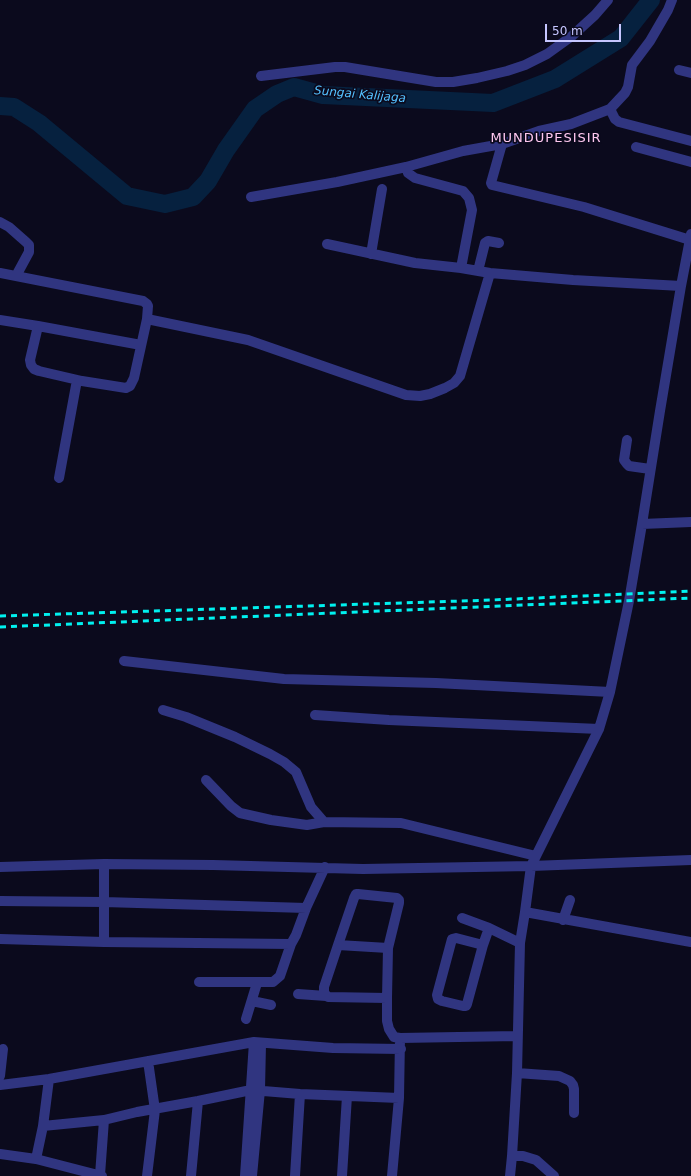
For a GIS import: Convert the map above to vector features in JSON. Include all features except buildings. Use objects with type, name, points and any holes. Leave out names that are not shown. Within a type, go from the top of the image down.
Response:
[{"type":"street","points":[[261,76],[345,67],[436,82],[453,82],[477,78],[526,65],[547,54],[572,36],[608,0]]},
{"type":"street","points":[[251,197],[338,182],[406,167],[463,151],[502,144],[539,131],[571,124],[610,109],[625,93],[628,86],[632,65],[650,41],[668,10],[672,0]]},
{"type":"street","points":[[679,70],[691,73]]},
{"type":"street","points":[[610,109],[615,119],[619,122],[691,141]]},
{"type":"street","points":[[502,144],[491,183],[492,185],[690,237],[624,627],[610,692],[599,729],[531,866],[520,944],[517,1073],[510,1176]]},
{"type":"street","points":[[636,147],[691,162]]},
{"type":"street","points":[[406,167],[408,173],[415,178],[463,191],[469,198],[472,210],[461,268]]},
{"type":"street","points":[[371,254],[382,189]]},
{"type":"street","points":[[0,222],[9,227],[29,246],[29,252],[16,276]]},
{"type":"street","points":[[478,271],[485,244],[488,241],[499,243]]},
{"type":"street","points":[[327,244],[415,263],[490,273],[573,280],[681,286]]},
{"type":"street","points":[[0,273],[143,301],[147,305],[147,319],[133,381],[129,387],[122,388],[77,380],[39,371],[32,367],[30,360],[38,326]]},
{"type":"street","points":[[147,319],[248,340],[406,395],[420,396],[445,388],[454,383],[460,376],[490,273]]},
{"type":"street","points":[[0,320],[141,345]]},
{"type":"street","points":[[59,478],[77,380]]},
{"type":"street","points":[[627,440],[624,460],[627,464],[629,466],[650,469]]},
{"type":"street","points":[[642,524],[691,522]]},
{"type":"street","points":[[124,661],[284,679],[436,683],[610,692]]},
{"type":"street","points":[[163,710],[186,717],[235,737],[284,762],[296,772],[311,807],[324,822]]},
{"type":"street","points":[[315,715],[599,729]]},
{"type":"street","points":[[206,780],[231,806],[240,812],[271,820],[307,825],[324,822],[401,823],[536,856]]},
{"type":"street","points":[[0,867],[104,864],[325,867],[363,869],[531,866],[691,860]]},
{"type":"street","points":[[104,864],[104,942]]},
{"type":"street","points":[[199,982],[257,983],[273,982],[278,980],[291,944],[325,867]]},
{"type":"street","points":[[326,996],[324,993],[324,987],[356,894],[398,899],[399,903],[388,948],[388,1021],[389,1029],[394,1037],[517,1036]]},
{"type":"street","points":[[563,920],[570,900]]},
{"type":"street","points":[[0,901],[104,902],[306,908]]},
{"type":"street","points":[[525,912],[691,942]]},
{"type":"street","points":[[462,918],[489,928],[520,944]]},
{"type":"street","points":[[483,945],[456,938],[452,939],[437,995],[438,999],[466,1006],[489,928]]},
{"type":"street","points":[[0,940],[291,944]]},
{"type":"street","points":[[338,945],[388,948]]},
{"type":"street","points":[[246,1019],[257,983]]},
{"type":"street","points":[[298,994],[328,997],[387,998]]},
{"type":"street","points":[[252,1001],[271,1005]]},
{"type":"street","points":[[392,1176],[399,1098],[400,1038]]},
{"type":"street","points":[[0,1085],[49,1079],[258,1042],[333,1048],[400,1049]]},
{"type":"street","points":[[249,1173],[258,1042]]},
{"type":"street","points":[[0,1076],[3,1049]]},
{"type":"street","points":[[146,1176],[155,1110],[148,1061]]},
{"type":"street","points":[[517,1073],[559,1076],[570,1081],[574,1089],[574,1113]]},
{"type":"street","points":[[36,1159],[44,1126],[49,1079]]},
{"type":"street","points":[[44,1126],[104,1120],[137,1112],[198,1102],[255,1090],[300,1094],[399,1098]]},
{"type":"street","points":[[295,1176],[300,1094]]},
{"type":"street","points":[[342,1176],[347,1096]]},
{"type":"street","points":[[191,1176],[198,1102]]},
{"type":"street","points":[[0,1154],[36,1159],[101,1176],[104,1120]]},
{"type":"street","points":[[512,1156],[523,1156],[536,1160],[554,1176]]},
{"type":"waterway","name":"Sungai Kalijaga","points":[[0,106],[14,107],[39,123],[127,196],[165,204],[193,197],[208,181],[226,150],[255,109],[277,94],[294,87],[323,95],[493,103],[555,79],[621,38],[651,0]]},
{"type":"railway","points":[[0,616],[492,600],[691,591]]},
{"type":"railway","points":[[0,627],[691,598]]},
{"type":"district","name":"MUNDUPESISIR","points":[[546,139]]}]
